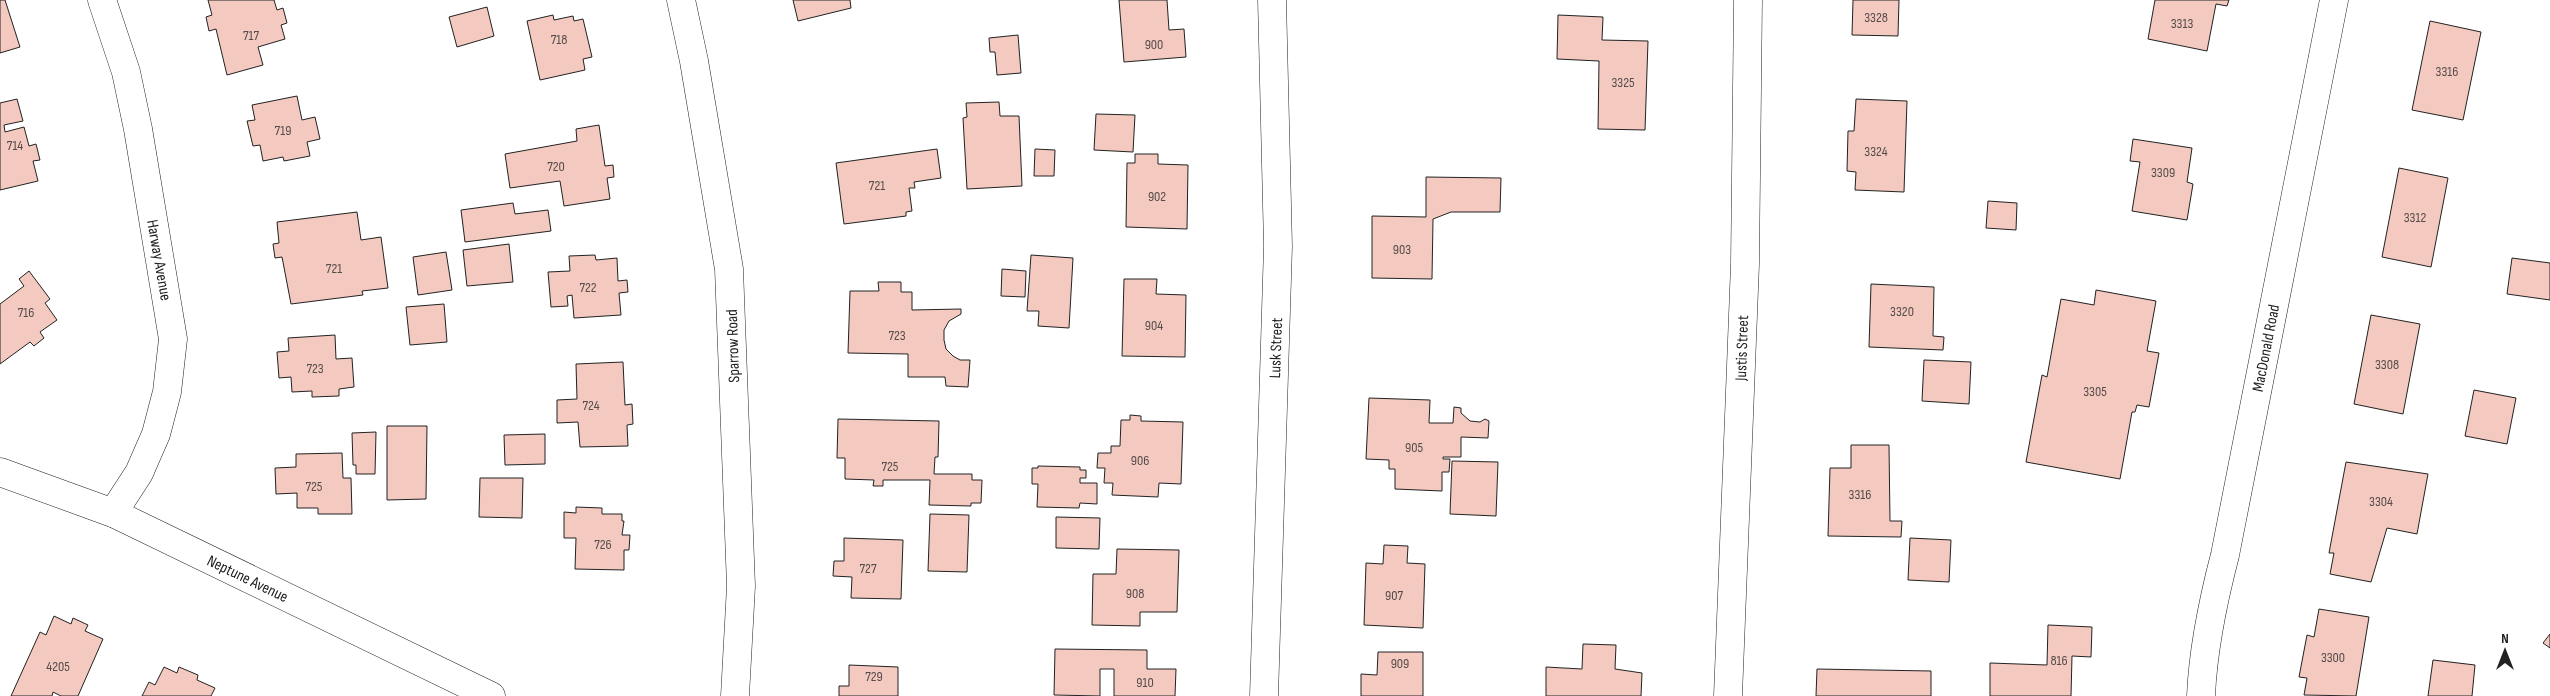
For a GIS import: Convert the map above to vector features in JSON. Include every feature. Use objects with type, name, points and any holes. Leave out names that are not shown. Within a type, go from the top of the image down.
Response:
[{"type":"street","name":"Harway Avenue","points":[[102,0],[126,72],[138,129],[173,339],[167,392],[156,434],[139,473],[113,513]]},
{"type":"street","name":"Sparrow Road","points":[[680,0],[694,62],[729,269],[741,586],[735,696]]},
{"type":"street","name":"Lusk Street","points":[[1264,696],[1278,246],[1272,0]]},
{"type":"street","name":"Justis Street","points":[[1728,696],[1745,264],[1748,0]]},
{"type":"street","name":"MacDonald Road","points":[[2201,696],[2202,674],[2216,588],[2225,555],[2334,0]]},
{"type":"street","name":"Neptune Avenue","points":[[0,472],[113,513],[491,696]]},
{"type":"building","points":[[0,0],[5,0],[20,47],[0,53]]},
{"type":"building","points":[[208,0],[274,0],[277,10],[283,8],[287,23],[281,25],[285,39],[258,47],[263,65],[227,75],[216,29],[209,31],[206,17],[212,15]]},
{"type":"building","points":[[793,0],[850,0],[851,8],[798,21]]},
{"type":"building","points":[[1119,0],[1167,0],[1169,30],[1184,29],[1186,57],[1124,62]]},
{"type":"building","points":[[1853,0],[1899,0],[1898,36],[1852,35]]},
{"type":"building","points":[[2155,0],[2229,0],[2227,6],[2216,4],[2207,51],[2148,39]]},
{"type":"building","points":[[487,7],[494,36],[457,47],[449,17]]},
{"type":"building","points":[[553,15],[554,20],[573,16],[574,21],[583,19],[592,57],[583,59],[585,70],[540,80],[527,21]]},
{"type":"building","points":[[1558,15],[1603,17],[1602,40],[1648,41],[1645,130],[1598,129],[1599,61],[1557,59]]},
{"type":"building","points":[[2430,21],[2481,32],[2463,120],[2412,110]]},
{"type":"building","points":[[1018,35],[1021,73],[997,75],[995,52],[990,52],[989,38]]},
{"type":"building","points":[[297,96],[302,120],[315,117],[320,139],[307,142],[310,156],[284,161],[283,157],[263,161],[260,145],[253,146],[247,121],[255,120],[252,105]]},
{"type":"building","points":[[17,99],[23,121],[4,125],[5,132],[24,127],[29,146],[36,144],[40,160],[33,161],[38,181],[0,190],[0,103]]},
{"type":"building","points":[[1856,99],[1907,101],[1904,192],[1855,190],[1856,172],[1847,171],[1848,131],[1854,131]]},
{"type":"building","points":[[999,102],[1000,116],[1019,116],[1022,186],[967,189],[963,118],[967,117],[966,103]]},
{"type":"building","points":[[1096,114],[1135,115],[1133,152],[1094,150]]},
{"type":"building","points":[[599,125],[605,166],[613,165],[614,177],[607,178],[610,199],[564,206],[560,181],[510,188],[505,154],[577,141],[576,129]]},
{"type":"building","points":[[2133,139],[2192,148],[2187,182],[2193,184],[2187,220],[2132,211],[2140,162],[2130,161]]},
{"type":"building","points":[[937,149],[941,178],[914,182],[915,188],[909,188],[912,211],[906,212],[906,216],[844,224],[836,163]]},
{"type":"building","points":[[1035,149],[1055,150],[1054,176],[1034,176]]},
{"type":"building","points":[[1135,154],[1158,154],[1158,164],[1188,165],[1187,229],[1126,227],[1127,163],[1135,163]]},
{"type":"building","points":[[2399,168],[2448,178],[2431,267],[2382,257]]},
{"type":"building","points":[[1426,177],[1501,178],[1500,212],[1451,212],[1433,219],[1432,279],[1372,278],[1372,216],[1426,217]]},
{"type":"building","points":[[1988,201],[2017,203],[2016,230],[1986,228]]},
{"type":"building","points":[[513,203],[515,214],[548,210],[551,231],[465,242],[461,210]]},
{"type":"building","points":[[357,212],[361,240],[381,237],[388,288],[362,291],[363,295],[291,304],[282,257],[275,258],[273,244],[279,243],[277,222]]},
{"type":"building","points":[[509,244],[513,282],[467,286],[463,250]]},
{"type":"building","points":[[446,252],[452,290],[418,295],[413,257]]},
{"type":"building","points":[[595,255],[596,260],[617,258],[618,281],[627,280],[628,292],[619,293],[621,315],[574,318],[572,295],[567,296],[568,306],[551,307],[548,272],[570,271],[569,256]]},
{"type":"building","points":[[1031,255],[1073,258],[1069,328],[1038,326],[1039,311],[1027,311]]},
{"type":"building","points":[[2512,258],[2550,263],[2550,300],[2507,294]]},
{"type":"building","points":[[1002,269],[1026,271],[1025,297],[1001,296]]},
{"type":"building","points":[[29,271],[50,299],[45,303],[57,320],[40,332],[44,338],[34,346],[30,342],[0,364],[0,304],[24,286],[19,279]]},
{"type":"building","points":[[1124,279],[1157,279],[1156,294],[1186,295],[1185,357],[1122,356]]},
{"type":"building","points":[[878,282],[901,282],[901,292],[912,292],[912,310],[961,309],[961,314],[949,321],[944,330],[944,340],[946,349],[953,356],[960,360],[970,360],[968,387],[946,386],[945,377],[908,377],[908,354],[848,353],[850,291],[879,291]]},
{"type":"building","points":[[1871,284],[1934,287],[1933,336],[1944,337],[1943,350],[1869,347]]},
{"type":"building","points":[[2096,290],[2156,301],[2147,351],[2159,353],[2149,407],[2137,405],[2135,412],[2132,412],[2120,479],[2026,462],[2042,375],[2047,377],[2061,299],[2094,305]]},
{"type":"building","points":[[444,304],[447,342],[410,345],[406,307]]},
{"type":"building","points":[[2371,315],[2420,324],[2403,414],[2354,404]]},
{"type":"building","points":[[335,335],[336,359],[352,358],[354,387],[339,389],[339,396],[312,397],[312,391],[292,392],[291,377],[279,378],[277,352],[289,351],[288,338]]},
{"type":"building","points":[[1924,360],[1971,362],[1969,404],[1922,401]]},
{"type":"building","points":[[623,362],[625,405],[632,404],[633,424],[627,425],[628,446],[580,447],[578,422],[557,423],[557,400],[577,399],[576,364]]},
{"type":"building","points":[[2474,390],[2516,398],[2507,444],[2465,436]]},
{"type":"building","points":[[1369,398],[1430,400],[1429,423],[1453,423],[1454,407],[1461,408],[1461,413],[1470,421],[1480,422],[1485,419],[1489,421],[1488,438],[1461,437],[1461,457],[1443,457],[1443,459],[1450,459],[1449,472],[1442,472],[1442,491],[1395,489],[1395,469],[1389,469],[1389,460],[1366,459]]},
{"type":"building","points":[[1130,415],[1141,416],[1141,421],[1183,422],[1181,484],[1159,483],[1158,497],[1112,495],[1113,483],[1104,483],[1105,468],[1097,468],[1098,453],[1111,453],[1111,446],[1120,446],[1121,420],[1130,420]]},
{"type":"building","points":[[838,419],[939,421],[938,457],[935,457],[934,474],[972,474],[972,480],[982,480],[981,503],[971,503],[971,506],[929,505],[930,480],[883,480],[883,486],[873,486],[874,480],[845,479],[845,458],[837,458]]},
{"type":"building","points":[[387,426],[427,426],[426,499],[387,500]]},
{"type":"building","points":[[376,432],[375,474],[356,474],[356,465],[353,465],[352,433]]},
{"type":"building","points":[[545,434],[545,464],[505,465],[504,435]]},
{"type":"building","points":[[1851,445],[1889,445],[1890,521],[1902,521],[1901,537],[1828,536],[1830,468],[1851,468]]},
{"type":"building","points":[[342,453],[343,478],[351,478],[352,514],[318,514],[318,508],[297,508],[297,493],[276,494],[275,468],[296,467],[296,454]]},
{"type":"building","points":[[1452,461],[1498,462],[1496,516],[1450,514]]},
{"type":"building","points":[[2346,462],[2428,474],[2417,534],[2387,528],[2371,582],[2330,574],[2334,553],[2329,553]]},
{"type":"building","points":[[1038,466],[1080,467],[1080,470],[1086,470],[1086,478],[1080,478],[1080,483],[1097,483],[1097,504],[1080,503],[1079,508],[1037,507],[1038,484],[1032,484],[1032,468],[1038,468]]},
{"type":"building","points":[[480,478],[523,478],[522,518],[479,517]]},
{"type":"building","points":[[576,507],[602,508],[602,514],[622,514],[622,521],[624,521],[622,535],[630,535],[629,550],[624,550],[624,570],[575,569],[576,538],[564,538],[564,512],[576,513]]},
{"type":"building","points":[[930,514],[969,515],[967,572],[928,571]]},
{"type":"building","points":[[1056,517],[1100,518],[1099,549],[1056,548]]},
{"type":"building","points":[[844,538],[903,540],[901,599],[851,598],[852,577],[833,576],[834,561],[844,561]]},
{"type":"building","points":[[1910,538],[1951,540],[1949,582],[1908,580]]},
{"type":"building","points":[[1384,545],[1408,546],[1407,563],[1425,564],[1423,628],[1364,625],[1366,563],[1383,564]]},
{"type":"building","points":[[1117,549],[1179,550],[1177,612],[1140,612],[1140,626],[1092,625],[1093,574],[1116,574]]},
{"type":"building","points":[[2319,609],[2369,617],[2356,696],[2304,695],[2307,678],[2299,677],[2307,635],[2314,637]]},
{"type":"building","points":[[54,616],[71,624],[73,618],[88,625],[85,631],[103,639],[78,696],[61,696],[53,692],[52,696],[11,696],[40,632],[46,635]]},
{"type":"building","points":[[2048,625],[2092,627],[2091,657],[2072,656],[2071,696],[1990,696],[1990,663],[2047,665]]},
{"type":"building","points":[[2550,634],[2550,648],[2543,643]]},
{"type":"building","points":[[1583,644],[1616,645],[1615,669],[1642,673],[1641,696],[1546,696],[1546,667],[1582,669]]},
{"type":"building","points":[[1055,649],[1147,650],[1147,669],[1176,669],[1175,696],[1114,696],[1114,669],[1100,669],[1100,696],[1054,695]]},
{"type":"building","points":[[1378,652],[1423,652],[1423,696],[1361,696],[1361,674],[1377,675]]},
{"type":"building","points":[[2433,660],[2475,665],[2472,696],[2428,696]]},
{"type":"building","points":[[849,665],[898,667],[898,696],[839,696],[839,686],[849,686]]},
{"type":"building","points":[[164,667],[177,673],[179,667],[198,675],[197,680],[215,688],[211,696],[142,696],[149,682],[155,685]]},
{"type":"building","points":[[1817,669],[1931,671],[1931,696],[1816,696]]}]
